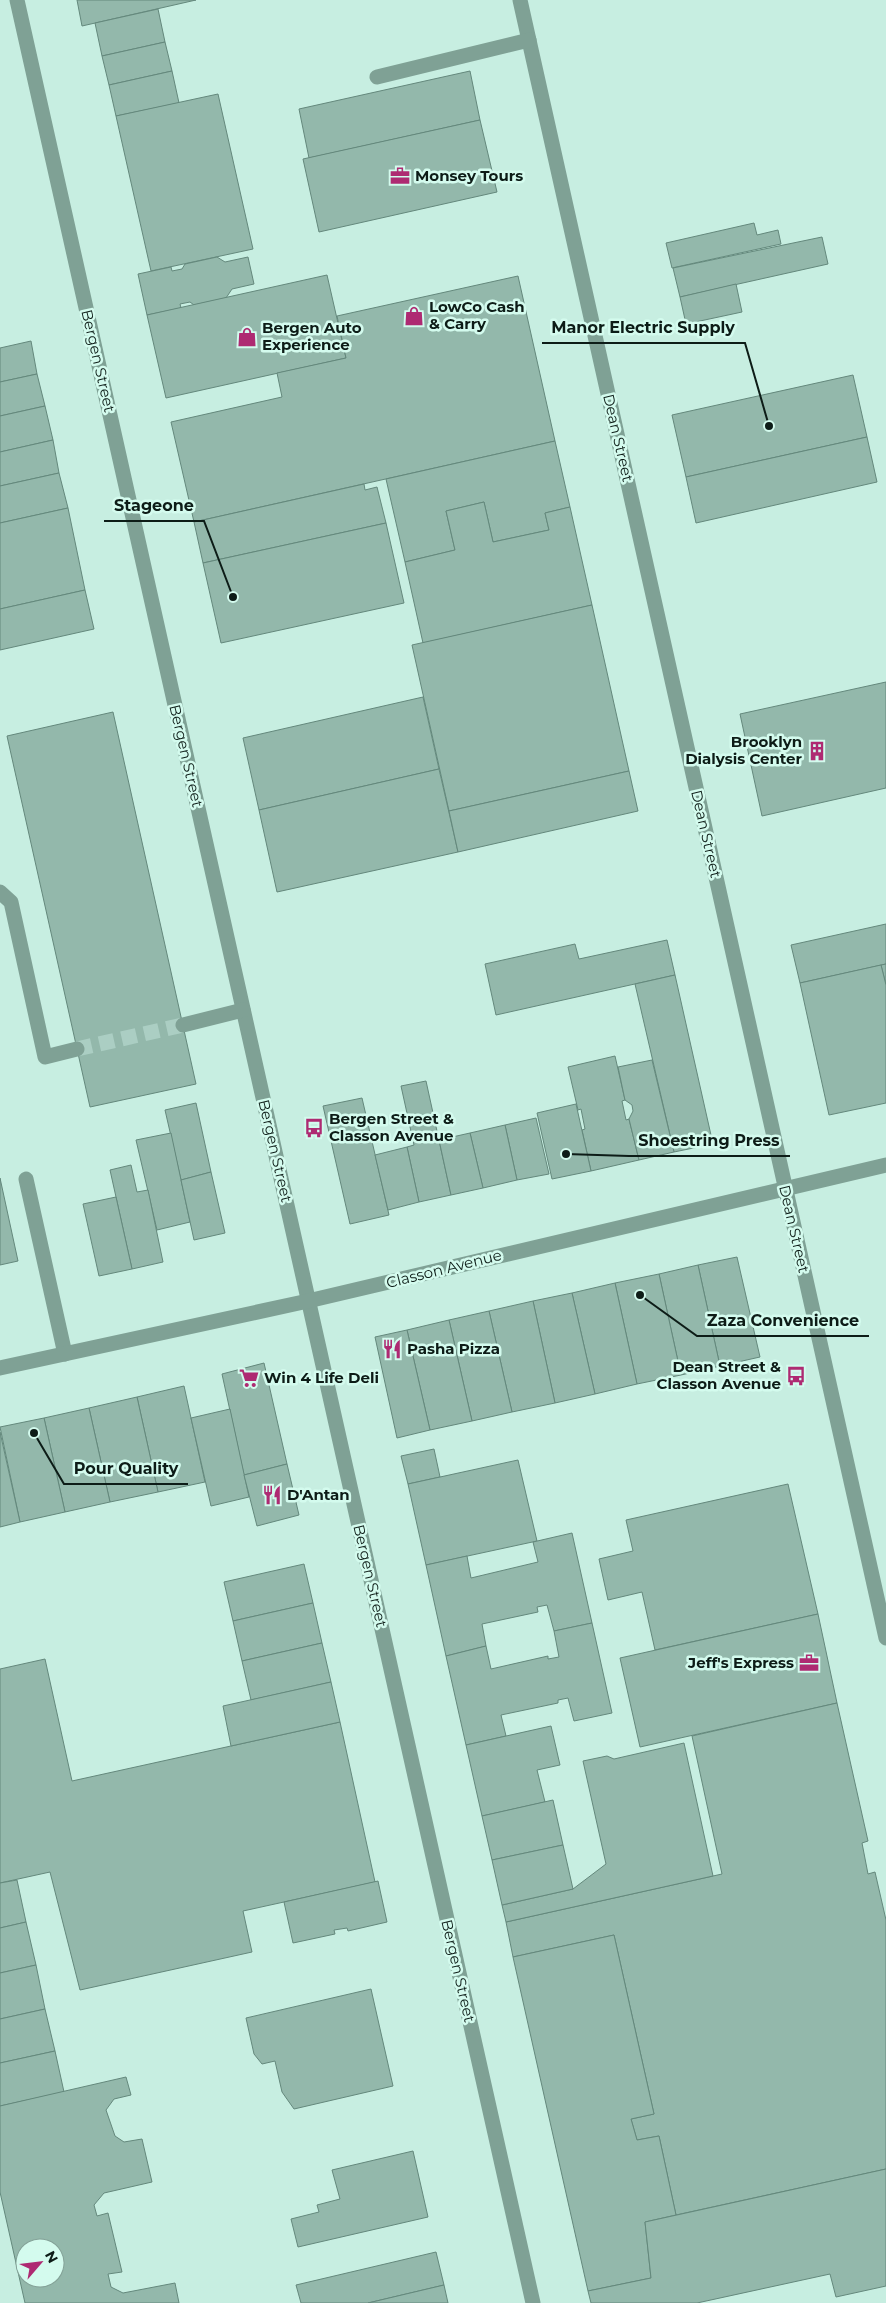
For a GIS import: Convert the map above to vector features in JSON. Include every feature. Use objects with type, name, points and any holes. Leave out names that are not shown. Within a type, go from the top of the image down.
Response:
[{"type":"street","name":"Bergen Street","points":[[17,0],[533,2303]]},
{"type":"street","name":"Dean Street","points":[[520,0],[886,1638]]},
{"type":"street","points":[[377,77],[529,40]]},
{"type":"street","points":[[0,892],[11,902],[45,1057],[77,1049]]},
{"type":"street","points":[[183,1025],[243,1010]]},
{"type":"street","name":"Classon Avenue","points":[[0,1368],[308,1301],[886,1165]]},
{"type":"street","points":[[26,1179],[65,1354]]},
{"type":"building","points":[[77,0],[196,0],[82,26]]},
{"type":"building","points":[[158,9],[165,42],[102,56],[95,23]]},
{"type":"building","points":[[165,42],[172,71],[109,85],[102,56]]},
{"type":"building","points":[[172,71],[179,103],[116,116],[109,85]]},
{"type":"building","points":[[470,71],[480,120],[309,158],[299,109]]},
{"type":"building","points":[[218,94],[253,249],[151,271],[116,116]]},
{"type":"building","name":"Monsey Tours","points":[[480,120],[497,192],[319,232],[303,159]]},
{"type":"building","points":[[754,223],[757,235],[778,230],[781,244],[672,268],[666,243]]},
{"type":"building","points":[[822,237],[828,264],[680,297],[673,268]]},
{"type":"building","points":[[217,257],[225,262],[248,257],[254,284],[232,289],[226,298],[194,305],[190,302],[180,304],[181,308],[147,315],[138,274],[171,267],[172,271],[182,269],[185,264]]},
{"type":"building","name":"Bergen Auto Experience","points":[[327,275],[346,358],[166,398],[147,315]]},
{"type":"building","points":[[518,276],[555,441],[194,522],[171,422],[282,397],[277,373],[346,358],[337,316]]},
{"type":"building","points":[[736,284],[742,312],[686,324],[680,297]]},
{"type":"building","points":[[31,341],[37,374],[0,382],[0,348]]},
{"type":"building","points":[[37,374],[45,406],[0,416],[0,382]]},
{"type":"building","points":[[853,375],[867,437],[686,477],[672,415]]},
{"type":"building","points":[[45,406],[53,440],[0,452],[0,416]]},
{"type":"building","points":[[867,437],[877,482],[696,523],[686,477]]},
{"type":"building","points":[[53,440],[59,473],[0,486],[0,452]]},
{"type":"building","points":[[555,441],[570,507],[545,513],[549,530],[493,542],[484,502],[446,511],[455,550],[405,562],[386,479]]},
{"type":"building","points":[[59,473],[68,508],[0,523],[0,486]]},
{"type":"building","points":[[364,484],[365,490],[377,487],[386,523],[203,563],[194,522]]},
{"type":"building","points":[[484,502],[493,542],[549,530],[545,513],[570,507],[592,605],[423,643],[405,562],[455,550],[446,511]]},
{"type":"building","points":[[68,508],[85,590],[0,609],[0,523]]},
{"type":"building","points":[[386,523],[404,603],[221,643],[203,563]]},
{"type":"building","points":[[85,590],[94,629],[0,650],[0,609]]},
{"type":"building","points":[[592,605],[629,771],[449,811],[412,645]]},
{"type":"building","name":"Brooklyn Dialysis Center","points":[[886,682],[886,788],[762,816],[740,714]]},
{"type":"building","points":[[423,697],[439,769],[259,810],[243,738]]},
{"type":"building","points":[[113,712],[196,1084],[90,1107],[7,736]]},
{"type":"building","points":[[439,769],[458,852],[277,892],[259,810]]},
{"type":"building","points":[[629,771],[638,811],[458,852],[449,811]]},
{"type":"building","points":[[886,924],[886,964],[800,983],[791,945]]},
{"type":"building","points":[[667,940],[675,975],[496,1015],[485,964],[575,944],[579,959]]},
{"type":"building","points":[[886,964],[886,985],[881,965]]},
{"type":"building","points":[[881,965],[886,985],[886,1103],[829,1115],[800,983]]},
{"type":"building","points":[[675,975],[713,1144],[674,1152],[635,984]]},
{"type":"building","points":[[615,1056],[625,1100],[622,1101],[626,1120],[629,1119],[639,1160],[591,1171],[582,1130],[585,1129],[581,1109],[578,1110],[568,1067]]},
{"type":"building","points":[[652,1060],[674,1152],[639,1160],[629,1119],[633,1111],[632,1105],[625,1100],[618,1067]]},
{"type":"building","points":[[426,1081],[451,1195],[419,1202],[407,1147],[414,1145],[401,1086]]},
{"type":"building","points":[[362,1098],[389,1215],[350,1224],[323,1106]]},
{"type":"building","points":[[196,1103],[211,1172],[181,1180],[165,1110]]},
{"type":"building","points":[[576,1104],[591,1171],[552,1179],[537,1113]]},
{"type":"building","points":[[536,1118],[549,1174],[517,1180],[505,1125]]},
{"type":"building","points":[[505,1125],[517,1180],[483,1188],[470,1133]]},
{"type":"building","points":[[171,1133],[190,1222],[157,1230],[136,1140]]},
{"type":"building","points":[[470,1133],[483,1188],[451,1195],[439,1140]]},
{"type":"building","points":[[407,1147],[419,1202],[388,1210],[375,1155]]},
{"type":"building","points":[[131,1165],[137,1192],[148,1190],[163,1262],[132,1269],[110,1170]]},
{"type":"building","points":[[211,1172],[225,1233],[194,1240],[181,1180]]},
{"type":"building","points":[[0,1178],[18,1261],[0,1265]]},
{"type":"building","points":[[116,1197],[132,1269],[99,1276],[83,1204]]},
{"type":"building","points":[[737,1257],[760,1357],[720,1366],[698,1265]]},
{"type":"building","points":[[698,1265],[720,1366],[681,1375],[659,1274]]},
{"type":"building","points":[[659,1274],[681,1375],[637,1384],[615,1283]]},
{"type":"building","points":[[615,1283],[637,1384],[595,1394],[572,1293]]},
{"type":"building","points":[[572,1293],[595,1394],[555,1403],[533,1301]]},
{"type":"building","points":[[533,1301],[555,1403],[512,1412],[489,1311]]},
{"type":"building","points":[[489,1311],[512,1412],[472,1421],[449,1320]]},
{"type":"building","points":[[449,1320],[472,1421],[430,1430],[407,1330]]},
{"type":"building","points":[[407,1330],[430,1430],[397,1438],[375,1337]]},
{"type":"building","points":[[264,1363],[287,1464],[244,1475],[222,1374]]},
{"type":"building","points":[[184,1386],[205,1482],[158,1492],[137,1397]]},
{"type":"building","points":[[137,1397],[158,1492],[110,1502],[89,1408]]},
{"type":"building","points":[[89,1408],[110,1502],[65,1512],[44,1418]]},
{"type":"building","points":[[230,1409],[249,1497],[211,1506],[191,1418]]},
{"type":"building","points":[[44,1418],[65,1512],[20,1522],[0,1427]]},
{"type":"building","points":[[0,1432],[20,1522],[0,1527]]},
{"type":"building","points":[[434,1449],[440,1477],[408,1484],[401,1456]]},
{"type":"building","points":[[518,1460],[537,1541],[426,1565],[408,1484]]},
{"type":"building","name":"D'Antan","points":[[287,1464],[299,1515],[257,1526],[244,1475]]},
{"type":"building","points":[[788,1484],[818,1614],[655,1650],[642,1592],[608,1600],[599,1559],[633,1551],[626,1520]]},
{"type":"building","points":[[572,1533],[592,1623],[554,1631],[547,1605],[537,1607],[538,1612],[482,1624],[486,1646],[446,1656],[426,1565],[467,1556],[471,1578],[538,1562],[533,1542]]},
{"type":"building","points":[[304,1564],[313,1603],[233,1621],[224,1582]]},
{"type":"building","points":[[313,1603],[322,1643],[242,1661],[233,1621]]},
{"type":"building","points":[[818,1614],[837,1703],[640,1747],[620,1658]]},
{"type":"building","points":[[592,1623],[612,1713],[574,1721],[568,1698],[558,1700],[558,1703],[501,1715],[506,1736],[466,1745],[446,1656],[486,1646],[491,1669],[548,1656],[548,1659],[559,1657],[554,1631]]},
{"type":"building","points":[[322,1643],[331,1682],[251,1700],[242,1661]]},
{"type":"building","points":[[45,1659],[72,1781],[340,1722],[375,1882],[243,1911],[252,1952],[80,1990],[50,1872],[0,1883],[0,1669]]},
{"type":"building","points":[[331,1682],[340,1722],[231,1746],[223,1706]]},
{"type":"building","points":[[837,1703],[868,1841],[862,1843],[868,1874],[875,1872],[886,1920],[886,2169],[676,2215],[659,2136],[637,2140],[631,2119],[654,2114],[614,1935],[513,1957],[506,1922],[722,1874],[692,1736]]},
{"type":"building","points":[[551,1726],[560,1765],[537,1770],[545,1802],[482,1816],[466,1745]]},
{"type":"building","points":[[684,1743],[713,1876],[506,1922],[502,1905],[573,1889],[606,1864],[583,1761],[607,1756],[614,1759]]},
{"type":"building","points":[[553,1800],[563,1845],[492,1860],[482,1816]]},
{"type":"building","points":[[563,1845],[573,1889],[502,1905],[492,1860]]},
{"type":"building","points":[[17,1880],[26,1922],[0,1928],[0,1883]]},
{"type":"building","points":[[378,1881],[387,1922],[348,1931],[347,1928],[334,1930],[335,1934],[293,1943],[284,1902]]},
{"type":"building","points":[[26,1922],[36,1965],[0,1973],[0,1928]]},
{"type":"building","points":[[614,1935],[654,2114],[631,2119],[637,2140],[659,2136],[676,2215],[645,2222],[651,2278],[588,2291],[513,1957]]},
{"type":"building","points":[[36,1965],[45,2009],[0,2019],[0,1973]]},
{"type":"building","points":[[371,1989],[393,2086],[294,2109],[282,2092],[275,2061],[262,2064],[254,2054],[246,2018]]},
{"type":"building","points":[[45,2009],[55,2051],[0,2063],[0,2019]]},
{"type":"building","points":[[55,2051],[64,2092],[0,2106],[0,2063]]},
{"type":"building","points":[[126,2077],[131,2095],[114,2099],[106,2110],[115,2136],[124,2142],[142,2139],[152,2182],[104,2193],[94,2205],[97,2216],[108,2213],[122,2272],[108,2274],[111,2287],[123,2293],[175,2283],[179,2303],[25,2303],[22,2288],[65,2288],[65,2238],[15,2238],[15,2259],[0,2192],[0,2106]]},
{"type":"building","points":[[413,2151],[428,2217],[298,2247],[291,2219],[319,2212],[317,2205],[340,2199],[332,2170]]},
{"type":"building","points":[[886,2169],[886,2286],[836,2297],[830,2274],[697,2303],[591,2303],[588,2291],[651,2278],[645,2222]]},
{"type":"building","points":[[436,2252],[444,2285],[368,2303],[301,2303],[296,2285]]},
{"type":"building","points":[[444,2285],[448,2303],[368,2303]]},
{"type":"tunnel","points":[[77,1049],[183,1025]]},
{"type":"place","name":"Monsey Tours","points":[[400,176]]},
{"type":"place","name":"LowCo Cash & Carry","points":[[414,316]]},
{"type":"place","name":"Bergen Auto Experience","points":[[247,337]]},
{"type":"place","name":"Manor Electric Supply","points":[[769,426]]},
{"type":"place","name":"Stageone","points":[[233,597]]},
{"type":"place","name":"Brooklyn Dialysis Center","points":[[817,751]]},
{"type":"place","name":"Bergen Street & Classon Avenue","points":[[314,1128]]},
{"type":"place","name":"Shoestring Press","points":[[566,1154]]},
{"type":"place","name":"Zaza Convenience","points":[[640,1295]]},
{"type":"place","name":"Pasha Pizza","points":[[392,1349]]},
{"type":"place","name":"Dean Street & Classon Avenue","points":[[796,1376]]},
{"type":"place","name":"Win 4 Life Deli","points":[[249,1378]]},
{"type":"place","name":"Pour Quality","points":[[34,1433]]},
{"type":"place","name":"D'Antan","points":[[272,1495]]},
{"type":"place","name":"Jeff's Express","points":[[809,1663]]}]
